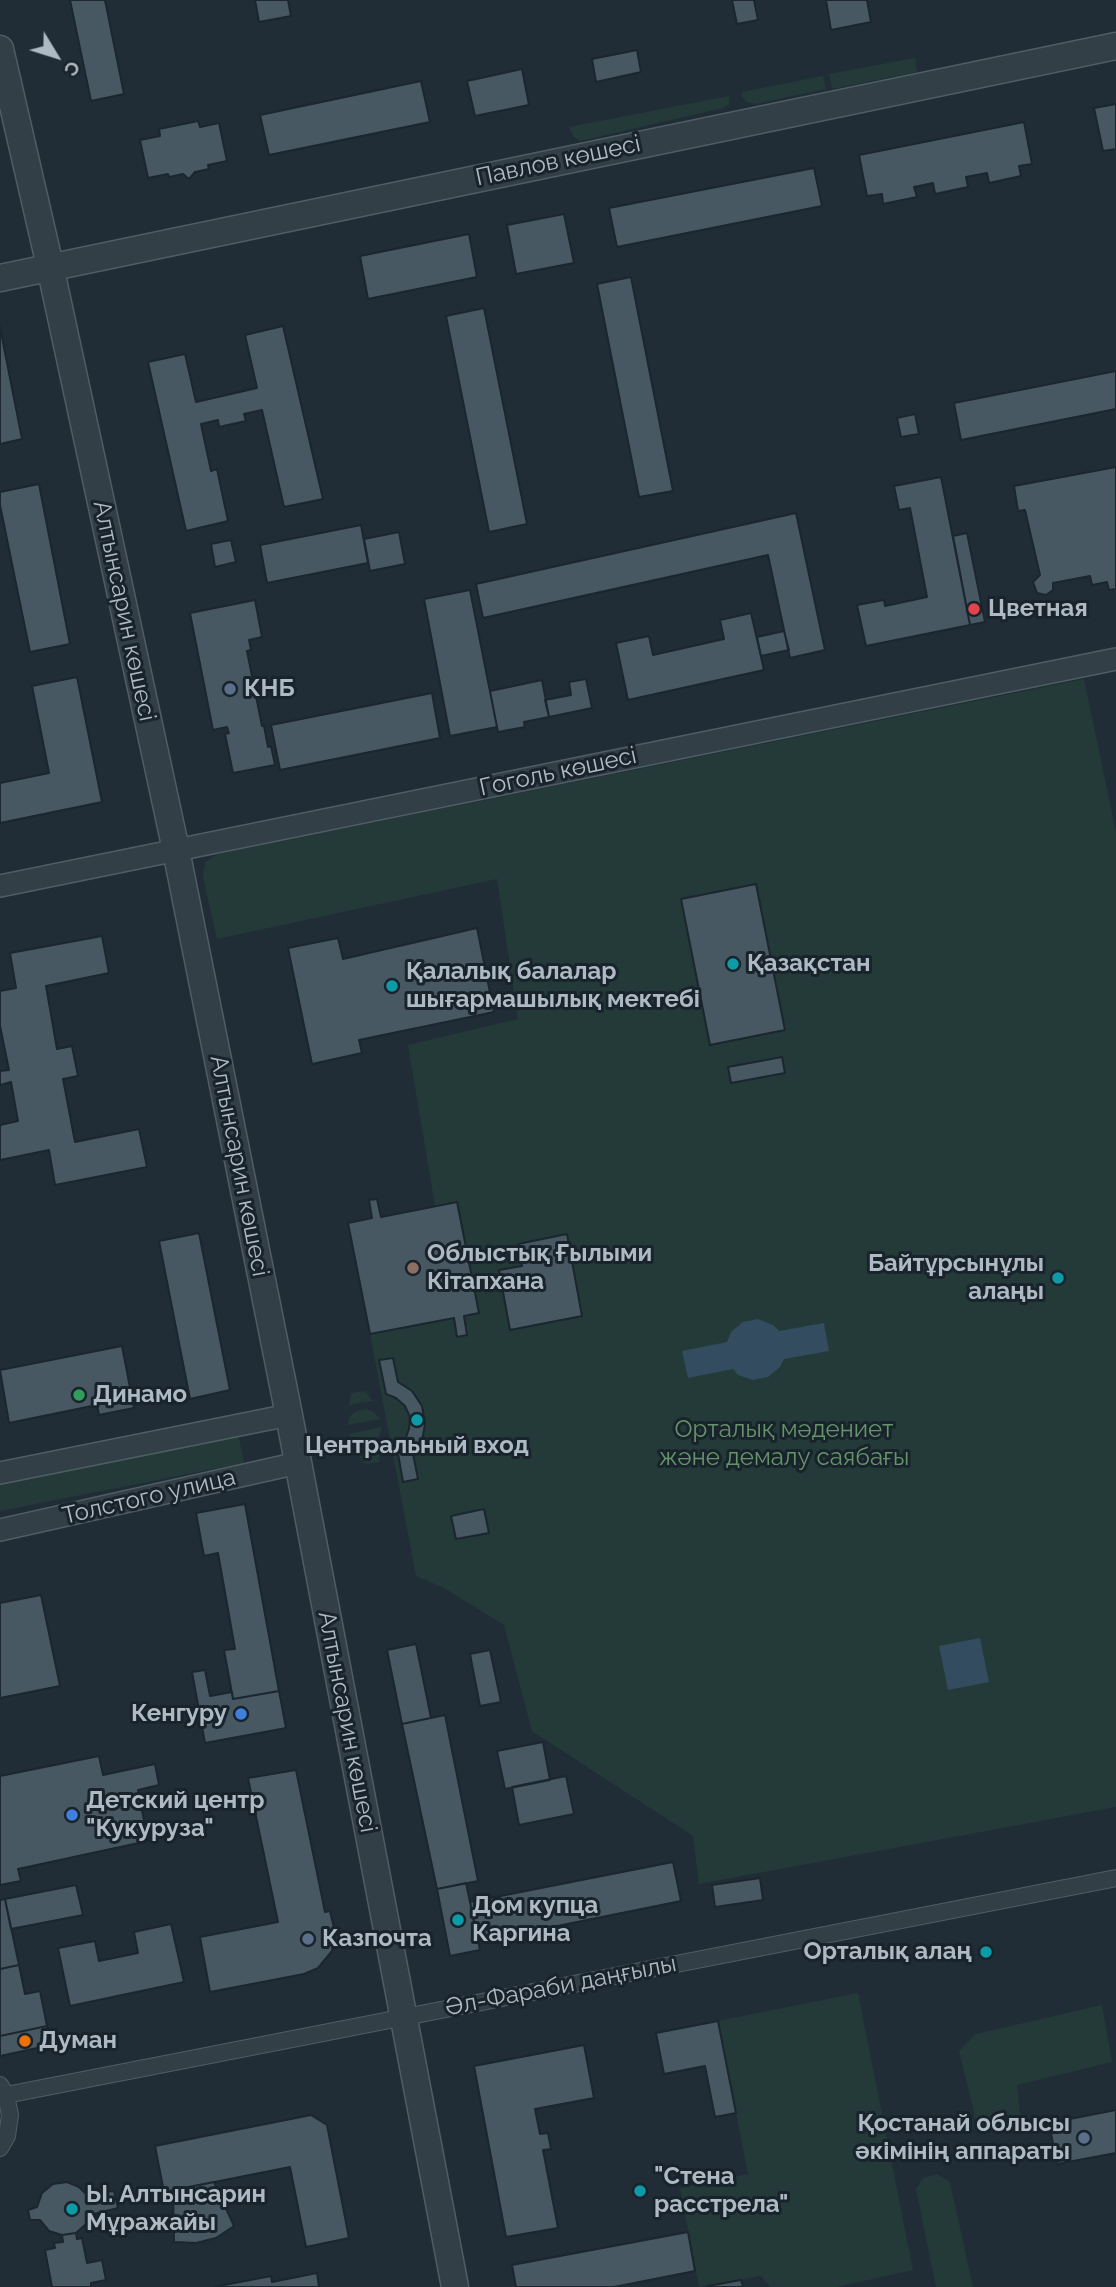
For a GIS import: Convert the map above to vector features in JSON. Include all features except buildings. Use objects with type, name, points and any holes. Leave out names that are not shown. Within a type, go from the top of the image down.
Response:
[{"type":"street","name":"Павлов көшесі","points":[[0,278],[1116,46]]},
{"type":"street","name":"Алтынсарин көшесі","points":[[0,49],[50,266],[176,850],[289,1415],[455,2287]]},
{"type":"street","name":"Гоголь көшесі","points":[[0,886],[1116,659]]},
{"type":"street","name":"Толстого улица","points":[[0,1473],[289,1415]]},
{"type":"street","name":"Толстого улица","points":[[0,1530],[298,1463]]},
{"type":"street","name":"Әл-Фараби даңғылы","points":[[0,2148],[7,2136],[10,2115],[3,2090],[403,2017],[1116,1878]]},
{"type":"green space","points":[[915,58],[917,72],[832,89],[829,74]]},
{"type":"green space","points":[[823,76],[826,89],[755,104],[742,97],[742,92]]},
{"type":"green space","points":[[729,96],[729,104],[723,108],[580,141],[573,136],[569,127]]},
{"type":"green space","name":"Орталық мәдениет және демалу саябағы","points":[[1084,679],[1116,832],[1116,1807],[699,1884],[693,1836],[532,1731],[504,1625],[444,1588],[416,1576],[370,1334],[454,1318],[457,1337],[467,1335],[464,1316],[479,1313],[458,1202],[435,1206],[408,1045],[518,1019],[497,879],[217,939],[203,877],[205,862],[218,854]]},
{"type":"green space","points":[[365,1391],[373,1401],[349,1406],[351,1393]]},
{"type":"green space","points":[[366,1409],[374,1412],[380,1419],[347,1425],[350,1416]]},
{"type":"green space","points":[[382,1427],[379,1436],[372,1442],[363,1443],[349,1434]]},
{"type":"green space","points":[[238,1433],[244,1463],[0,1511],[0,1480]]},
{"type":"green space","points":[[381,1449],[379,1462],[365,1464],[357,1453],[370,1453]]},
{"type":"green space","points":[[858,1993],[913,2270],[837,2287],[770,2287],[761,2276],[699,2287],[680,2188],[748,2174],[718,2021]]},
{"type":"green space","points":[[1102,2005],[1112,2062],[1017,2085],[1021,2123],[979,2133],[959,2051],[976,2034]]},
{"type":"green space","points":[[937,2174],[950,2182],[973,2287],[936,2287],[916,2189],[923,2178]]},
{"type":"water","points":[[758,1319],[773,1325],[779,1331],[824,1323],[829,1351],[784,1359],[780,1367],[768,1377],[753,1380],[738,1375],[733,1369],[688,1378],[682,1351],[727,1342],[731,1332],[743,1322]]},
{"type":"water","points":[[980,1638],[989,1682],[948,1690],[939,1646]]},
{"type":"place","name":"Цветная","points":[[974,609]]},
{"type":"place","name":"КНБ","points":[[230,689]]},
{"type":"place","name":"Қазақстан","points":[[733,964]]},
{"type":"place","name":"Қалалық балалар шығармашылық мектебі","points":[[392,986]]},
{"type":"place","name":"Облыстық Ғылыми Кітапхана","points":[[413,1268]]},
{"type":"place","name":"Байтұрсынұлы алаңы","points":[[1058,1278]]},
{"type":"place","name":"Динамо","points":[[79,1395]]},
{"type":"place","name":"Центральный вход","points":[[417,1420]]},
{"type":"place","name":"Кенгуру","points":[[241,1714]]},
{"type":"place","name":"Детский центр \"Кукуруза\"","points":[[72,1815]]},
{"type":"place","name":"Дом купца Каргина","points":[[458,1920]]},
{"type":"place","name":"Казпочта","points":[[308,1939]]},
{"type":"place","name":"Орталық алаң","points":[[986,1952]]},
{"type":"place","name":"Думан","points":[[25,2041]]},
{"type":"place","name":"Қостанай облысы әкімінің аппараты","points":[[1084,2138]]},
{"type":"place","name":"\"Стена расстрела\"","points":[[640,2191]]},
{"type":"place","name":"Ы. Алтынсарин Мұражайы","points":[[72,2209]]}]
